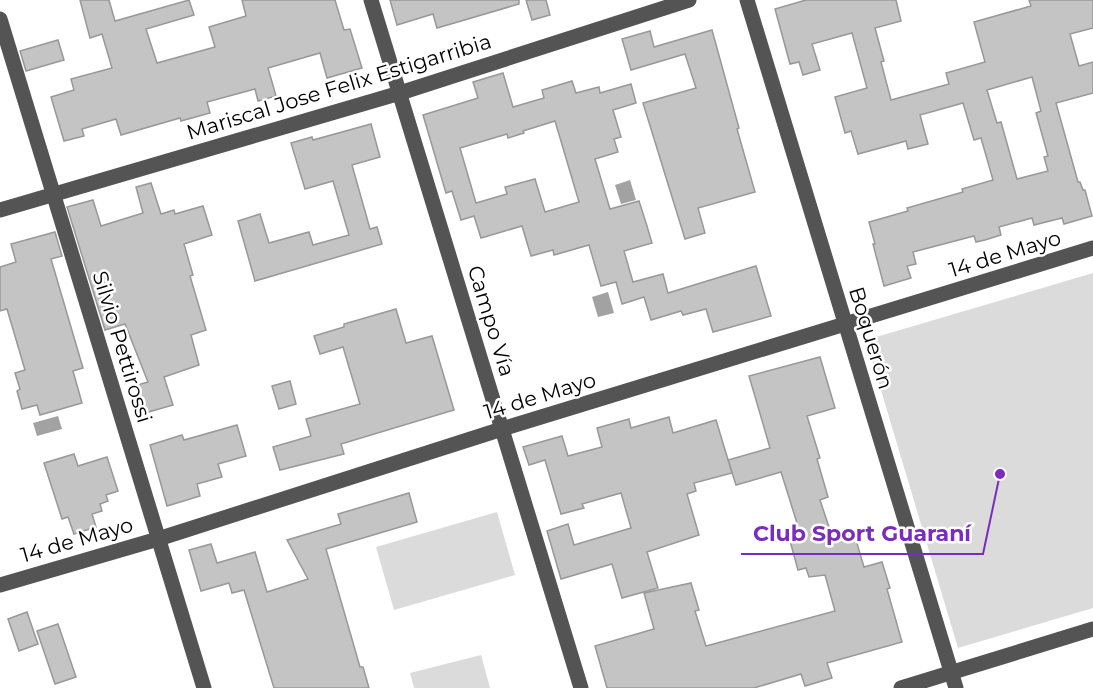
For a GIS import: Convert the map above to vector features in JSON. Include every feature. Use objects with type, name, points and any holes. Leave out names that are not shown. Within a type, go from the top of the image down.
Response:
[{"type":"street","name":"Campo Vía","points":[[371,0],[581,688]]},
{"type":"street","name":"Mariscal Jose Felix Estigarribia","points":[[0,210],[400,93],[689,0]]},
{"type":"street","name":"Boquerón","points":[[747,0],[956,688]]},
{"type":"street","name":"Silvio Pettirossi","points":[[0,19],[204,688]]},
{"type":"street","name":"14 de Mayo","points":[[0,585],[1093,248]]},
{"type":"street","points":[[901,688],[1093,629]]},
{"type":"shaded area","points":[[630,180],[636,200],[621,204],[615,185]]},
{"type":"shaded area","points":[[1093,273],[1093,608],[958,648],[866,340]]},
{"type":"shaded area","points":[[608,292],[614,313],[598,317],[592,297]]},
{"type":"shaded area","points":[[58,416],[62,429],[37,436],[33,423]]},
{"type":"shaded area","points":[[497,512],[515,575],[394,610],[376,547]]},
{"type":"shaded area","points":[[481,655],[490,688],[414,688],[410,673]]},
{"type":"building","points":[[80,0],[109,0],[115,21],[189,0],[194,15],[146,29],[157,63],[215,47],[209,27],[246,16],[242,0],[335,0],[344,30],[350,29],[362,68],[327,78],[320,53],[268,68],[276,96],[258,101],[255,89],[207,102],[210,113],[181,121],[180,118],[121,135],[116,119],[82,129],[84,136],[64,141],[51,97],[74,90],[71,79],[112,68],[102,34],[90,38]]},
{"type":"building","points":[[390,0],[519,0],[519,4],[437,28],[433,14],[397,25]]},
{"type":"building","points":[[526,0],[546,0],[550,15],[532,20]]},
{"type":"building","points":[[806,0],[896,0],[901,21],[875,28],[891,100],[949,84],[946,73],[985,62],[974,22],[1031,6],[1029,0],[1093,0],[1093,28],[1070,34],[1079,66],[1093,62],[1093,93],[1056,103],[1078,182],[1085,190],[1092,216],[1064,224],[1062,218],[1034,225],[1032,218],[999,227],[1001,235],[985,240],[976,242],[974,236],[913,252],[916,264],[907,266],[911,278],[884,286],[869,222],[908,211],[907,208],[963,192],[962,189],[993,180],[981,138],[974,140],[963,103],[920,115],[928,144],[908,149],[906,141],[858,154],[851,131],[845,133],[835,97],[867,88],[852,33],[812,44],[820,70],[803,75],[799,62],[790,64],[775,9]],"holes":[[[1032,77],[1041,111],[1036,113],[1048,156],[1044,157],[1048,171],[1017,179],[1001,122],[997,123],[987,90]]]},
{"type":"building","points":[[712,30],[755,192],[698,208],[705,233],[685,239],[643,103],[696,88],[685,54],[631,70],[622,39],[650,31],[654,47]]},
{"type":"building","points":[[58,40],[64,60],[26,71],[20,51]]},
{"type":"building","points":[[503,73],[513,107],[544,98],[542,90],[572,81],[576,93],[599,87],[600,93],[631,84],[636,103],[613,110],[621,137],[614,139],[618,152],[595,159],[610,209],[639,201],[647,226],[652,243],[624,251],[633,282],[663,274],[668,293],[756,266],[771,316],[713,332],[706,309],[683,315],[681,311],[651,320],[644,297],[622,304],[616,282],[601,286],[589,245],[554,255],[553,250],[531,256],[522,226],[481,238],[474,216],[461,220],[452,191],[446,193],[423,115],[478,98],[473,82]],"holes":[[[555,121],[579,202],[545,212],[535,179],[505,187],[507,194],[476,203],[460,148],[507,134],[508,138]]]},
{"type":"building","points":[[371,124],[380,157],[352,165],[370,229],[377,227],[382,244],[255,281],[238,221],[260,214],[269,243],[309,232],[313,245],[349,235],[333,181],[305,189],[291,143],[312,137],[313,140]]},
{"type":"building","points":[[151,183],[161,214],[174,210],[175,214],[203,206],[212,235],[184,244],[193,275],[190,276],[206,330],[191,335],[199,365],[164,377],[173,405],[145,413],[137,385],[148,382],[125,324],[105,330],[67,207],[93,200],[101,226],[143,213],[136,187]]},
{"type":"building","points":[[55,232],[62,256],[51,259],[83,368],[73,371],[82,403],[40,415],[37,405],[22,409],[17,391],[20,389],[15,373],[25,370],[7,309],[0,311],[0,267],[16,262],[11,244]]},
{"type":"building","points":[[396,309],[406,343],[432,336],[454,410],[341,444],[344,454],[280,470],[273,447],[311,436],[306,419],[360,404],[343,347],[320,354],[314,336],[344,327],[344,324]]},
{"type":"building","points":[[820,357],[835,408],[807,416],[820,458],[817,459],[828,497],[820,500],[832,536],[854,533],[864,567],[882,562],[902,642],[827,663],[832,678],[805,686],[801,674],[754,688],[607,688],[595,646],[654,629],[644,593],[691,583],[699,610],[695,611],[706,646],[835,611],[825,575],[809,577],[806,568],[798,570],[787,530],[795,528],[793,524],[797,523],[781,472],[736,485],[728,460],[770,448],[749,376]]},
{"type":"building","points":[[290,381],[296,404],[279,409],[272,386]]},
{"type":"building","points":[[669,417],[673,433],[716,420],[732,473],[694,483],[696,491],[687,494],[699,535],[647,552],[658,588],[622,598],[612,564],[561,579],[547,531],[568,524],[574,545],[631,528],[621,493],[582,504],[584,508],[561,514],[545,460],[529,465],[523,447],[562,436],[568,456],[602,447],[597,428],[629,419],[631,428]]},
{"type":"building","points":[[237,425],[246,456],[218,464],[222,477],[197,484],[200,496],[167,506],[150,445],[182,435],[184,440]]},
{"type":"building","points":[[74,454],[78,466],[107,457],[118,491],[106,495],[108,501],[100,504],[102,511],[92,514],[96,527],[74,534],[68,517],[62,519],[44,463]]},
{"type":"building","points":[[409,493],[417,522],[326,549],[360,667],[363,667],[369,688],[274,688],[244,590],[232,593],[229,583],[201,591],[189,550],[211,544],[217,563],[255,552],[267,592],[308,579],[287,540],[341,524],[338,514]]},
{"type":"building","points":[[27,612],[38,644],[19,651],[8,619]]},
{"type":"building","points":[[58,624],[76,677],[55,684],[37,631]]},
{"type":"place","name":"Club Sport Guaraní","points":[[1000,474]]}]
